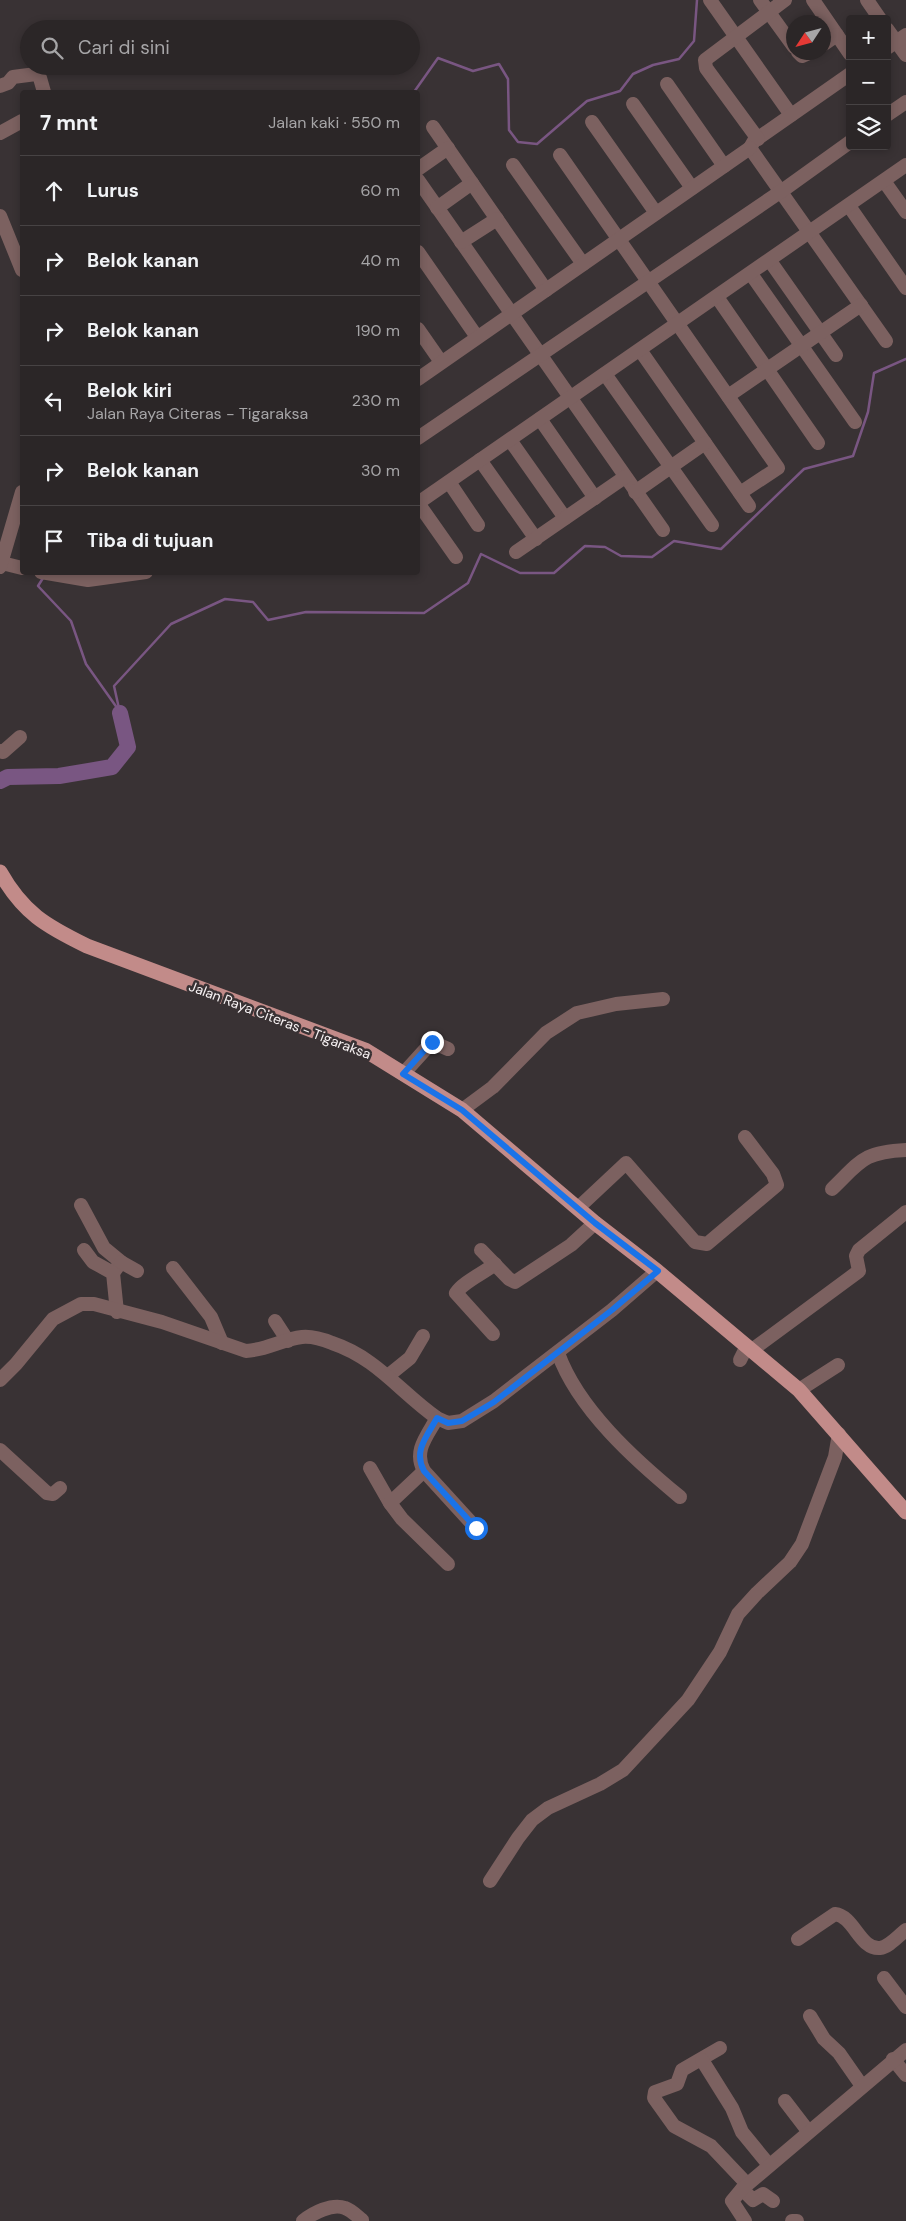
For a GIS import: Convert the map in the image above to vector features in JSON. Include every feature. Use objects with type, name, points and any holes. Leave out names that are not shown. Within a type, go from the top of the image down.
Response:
[{"type":"main road","name":"Jalan Raya Citeras - Tigaraksa","points":[[0,872],[22,904],[36,918],[51,928],[87,946],[365,1050],[462,1110],[595,1223],[658,1271],[799,1390],[906,1512]]},
{"type":"street","points":[[710,0],[791,115]]},
{"type":"street","points":[[760,0],[786,36]]},
{"type":"street","points":[[786,0],[707,56],[704,63],[754,143],[779,193],[811,233],[886,341]]},
{"type":"street","points":[[812,0],[846,48]]},
{"type":"street","points":[[867,0],[877,15]]},
{"type":"street","points":[[831,39],[837,35]]},
{"type":"street","points":[[896,42],[906,56]]},
{"type":"street","points":[[0,86],[8,83],[13,77],[28,75]]},
{"type":"street","points":[[37,75],[40,78],[43,90]]},
{"type":"street","points":[[420,377],[724,166],[791,115],[846,77]]},
{"type":"street","points":[[667,84],[724,166]]},
{"type":"street","points":[[891,112],[906,102]]},
{"type":"street","points":[[633,104],[692,188]]},
{"type":"street","points":[[0,133],[20,122]]},
{"type":"street","points":[[592,122],[656,213]]},
{"type":"street","points":[[433,127],[546,290]]},
{"type":"street","points":[[420,437],[539,354],[779,193],[846,145]]},
{"type":"street","points":[[420,168],[448,148]]},
{"type":"street","points":[[560,155],[778,468],[740,493]]},
{"type":"street","points":[[513,165],[583,264]]},
{"type":"street","points":[[420,502],[811,233],[906,165]]},
{"type":"street","points":[[884,181],[906,212]]},
{"type":"street","points":[[420,183],[663,530]]},
{"type":"street","points":[[437,208],[472,183]]},
{"type":"street","points":[[849,206],[906,288]]},
{"type":"street","points":[[0,216],[20,265]]},
{"type":"street","points":[[461,242],[497,219]]},
{"type":"street","points":[[420,255],[477,337]]},
{"type":"street","points":[[770,261],[836,355]]},
{"type":"street","points":[[751,274],[855,422]]},
{"type":"street","points":[[717,297],[818,443]]},
{"type":"street","points":[[728,396],[861,305]]},
{"type":"street","points":[[420,332],[441,362]]},
{"type":"street","points":[[640,350],[749,506]]},
{"type":"street","points":[[605,374],[712,525]]},
{"type":"street","points":[[540,419],[595,498]]},
{"type":"street","points":[[510,440],[565,518]]},
{"type":"street","points":[[635,492],[705,443]]},
{"type":"street","points":[[480,460],[536,539]]},
{"type":"street","points":[[516,552],[625,477]]},
{"type":"street","points":[[449,482],[478,525]]},
{"type":"street","points":[[20,499],[1,565],[20,568]]},
{"type":"street","points":[[420,506],[456,557]]},
{"type":"street","points":[[55,575],[88,580],[124,575]]},
{"type":"street","points":[[0,751],[3,752],[10,748],[20,737]]},
{"type":"street","points":[[462,1110],[493,1087],[546,1033],[578,1013],[616,1004],[663,999]]},
{"type":"street","points":[[403,1074],[432,1042],[448,1049]]},
{"type":"street","points":[[578,1208],[626,1163],[696,1242],[707,1244],[777,1185],[772,1174],[745,1137]]},
{"type":"street","points":[[832,1189],[864,1158],[874,1153],[906,1150]]},
{"type":"street","points":[[82,1206],[104,1248],[117,1267],[117,1312]]},
{"type":"street","points":[[740,1360],[749,1348],[859,1271],[856,1256],[859,1250],[906,1212]]},
{"type":"street","points":[[481,1250],[509,1279],[515,1282],[571,1245],[595,1223]]},
{"type":"street","points":[[84,1250],[93,1262],[137,1271]]},
{"type":"street","points":[[493,1334],[456,1292],[465,1283],[478,1277],[495,1264]]},
{"type":"street","points":[[173,1268],[211,1317],[222,1343]]},
{"type":"street","points":[[0,1380],[53,1319],[81,1304],[94,1304],[117,1312],[162,1322],[246,1351],[257,1350],[300,1337],[311,1337],[334,1343],[357,1353],[389,1375],[419,1404],[437,1418],[448,1423],[462,1421],[508,1392],[658,1271]]},
{"type":"street","points":[[275,1321],[288,1341]]},
{"type":"street","points":[[389,1375],[410,1358],[423,1336]]},
{"type":"street","points":[[558,1353],[566,1376],[602,1422],[645,1468],[680,1497]]},
{"type":"street","points":[[799,1390],[838,1366]]},
{"type":"street","points":[[437,1418],[419,1451],[420,1464],[424,1471],[476,1528]]},
{"type":"street","points":[[490,1881],[532,1820],[548,1808],[600,1784],[623,1770],[688,1700],[720,1652],[738,1614],[790,1562],[802,1544],[835,1457],[839,1434]]},
{"type":"street","points":[[0,1450],[47,1493],[53,1494],[60,1488]]},
{"type":"street","points":[[370,1468],[390,1503],[402,1519],[448,1564]]},
{"type":"street","points":[[390,1503],[424,1471]]},
{"type":"street","points":[[798,1939],[835,1914],[844,1916],[873,1946],[880,1948],[906,1930]]},
{"type":"street","points":[[884,1978],[906,2007]]},
{"type":"street","points":[[810,2016],[824,2039],[839,2053],[862,2086]]},
{"type":"street","points":[[720,2048],[682,2070],[677,2084],[655,2092],[654,2098],[674,2126],[711,2146],[753,2200],[763,2194],[773,2201]]},
{"type":"street","points":[[745,2221],[732,2201],[744,2186],[906,2050]]},
{"type":"street","points":[[893,2059],[906,2075]]},
{"type":"street","points":[[702,2060],[732,2108],[742,2132],[769,2165]]},
{"type":"street","points":[[785,2101],[808,2131]]},
{"type":"street","points":[[303,2221],[315,2213],[338,2207],[348,2209],[362,2220]]},
{"type":"street","points":[[792,2221],[797,2221]]},
{"type":"waterway","points":[[415,90],[438,58],[473,71],[499,64],[508,79],[509,130],[518,142],[537,144],[587,101],[620,91],[633,74],[653,65],[679,59],[694,41],[697,0]]},
{"type":"waterway","points":[[120,713],[114,686],[171,624],[225,599],[253,602],[268,620],[306,612],[424,613],[468,583],[481,554],[520,573],[554,573],[585,546],[605,547],[621,556],[652,557],[674,541],[721,549],[804,469],[853,456],[868,412],[874,373],[906,359]]},
{"type":"waterway","points":[[43,578],[38,586],[71,621],[86,664],[120,712]]},
{"type":"waterway","points":[[0,781],[8,777],[59,776],[112,767],[128,747],[120,713]]},
{"type":"route","points":[[432,1042],[403,1074],[462,1110],[595,1223],[658,1271],[612,1310],[494,1402],[462,1421],[448,1423],[437,1418],[419,1451],[420,1464],[424,1471],[476,1528]]}]
